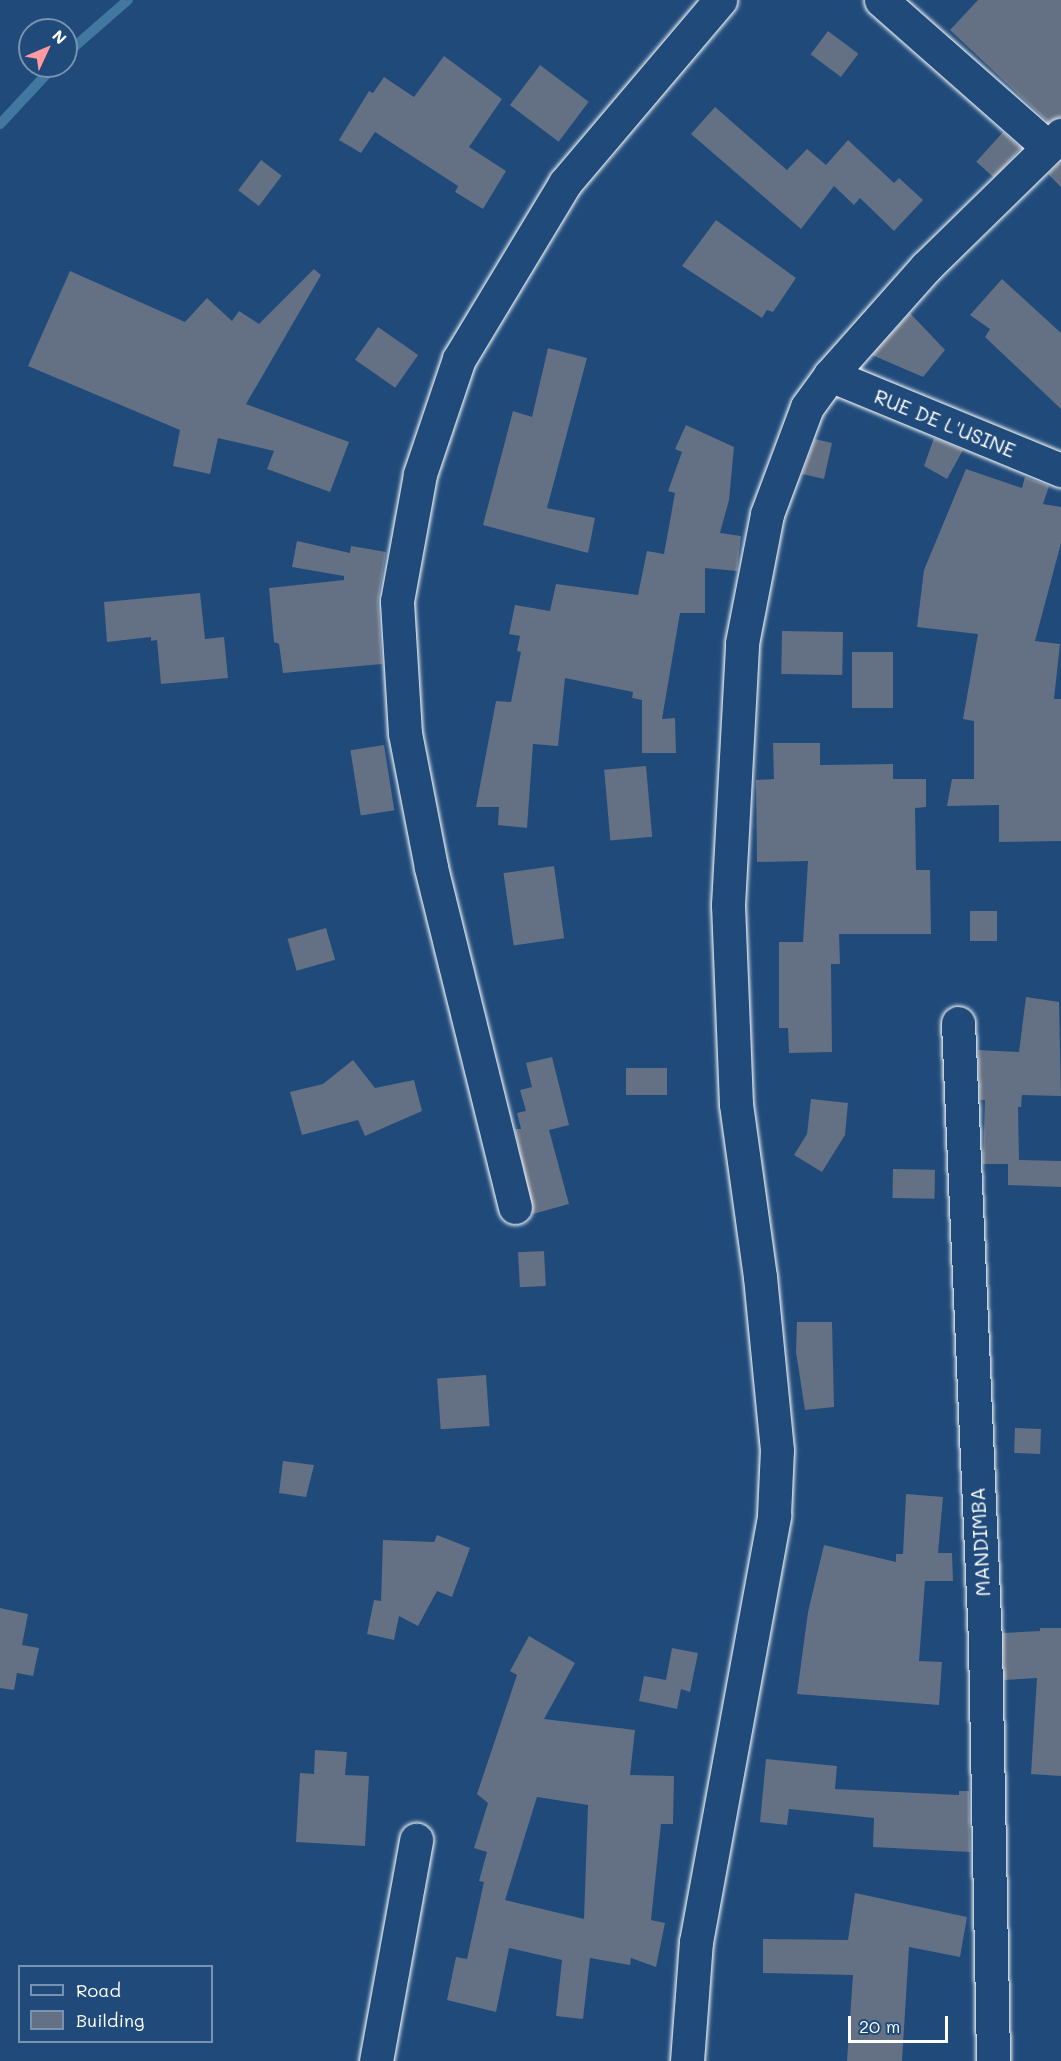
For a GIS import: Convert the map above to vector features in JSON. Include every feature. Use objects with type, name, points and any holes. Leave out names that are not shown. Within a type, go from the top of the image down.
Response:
[{"type":"street","points":[[515,1207],[430,867],[405,733],[397,601],[420,474],[459,359],[565,183],[720,0]]},
{"type":"street","points":[[687,2061],[696,1942],[774,1515],[777,1450],[735,1092],[728,905],[742,643],[767,514],[807,407],[830,375],[926,267],[1054,141],[881,0]]},
{"type":"street","name":"RUE DE L'USINE","points":[[830,375],[1061,470]]},
{"type":"street","name":"MANDIMBA","points":[[958,1023],[985,1642],[993,2061]]},
{"type":"street","points":[[376,2061],[416,1840]]},
{"type":"building","points":[[978,0],[1061,0],[1061,117],[1048,122],[950,30]]},
{"type":"building","points":[[828,31],[858,54],[841,77],[811,54]]},
{"type":"building","points":[[444,56],[502,99],[469,147],[506,171],[483,209],[455,192],[458,186],[375,132],[361,153],[339,140],[369,91],[373,93],[384,77],[414,97]]},
{"type":"building","points":[[540,65],[589,102],[559,142],[510,105]]},
{"type":"building","points":[[715,107],[787,170],[807,149],[826,165],[848,140],[894,183],[899,178],[923,200],[894,231],[860,198],[854,205],[834,186],[801,229],[691,134]]},
{"type":"building","points":[[1003,132],[1021,148],[994,178],[976,162]]},
{"type":"building","points":[[261,160],[282,176],[259,206],[238,190]]},
{"type":"building","points":[[1061,161],[1061,187],[1048,174]]},
{"type":"building","points":[[716,220],[796,278],[773,312],[767,310],[762,318],[682,266]]},
{"type":"building","points":[[314,269],[321,275],[246,404],[349,442],[330,492],[267,469],[274,451],[218,438],[210,474],[173,466],[180,430],[28,366],[70,271],[185,322],[207,298],[232,321],[239,311],[259,324]]},
{"type":"building","points":[[1002,279],[1061,333],[1061,409],[985,337],[990,329],[970,315]]},
{"type":"building","points":[[910,313],[945,350],[923,377],[872,355]]},
{"type":"building","points":[[378,327],[418,355],[395,388],[355,360]]},
{"type":"building","points":[[548,348],[587,358],[547,508],[595,518],[588,553],[483,525],[513,411],[532,417]]},
{"type":"building","points":[[686,425],[734,447],[729,500],[720,533],[741,536],[737,571],[705,568],[705,613],[680,613],[662,719],[675,718],[676,753],[642,753],[642,700],[632,698],[633,692],[565,678],[558,746],[533,744],[527,828],[498,825],[499,807],[476,807],[496,701],[511,702],[521,652],[517,651],[520,636],[509,634],[515,605],[550,611],[556,584],[638,595],[647,551],[664,554],[675,493],[668,491],[682,452],[675,449]]},
{"type":"building","points":[[934,438],[963,450],[947,479],[924,466]]},
{"type":"building","points":[[815,439],[832,443],[824,479],[802,474]]},
{"type":"building","points":[[966,469],[1022,488],[1025,477],[1049,486],[1043,504],[1061,507],[1061,543],[1035,641],[1060,644],[1054,699],[1061,699],[1061,841],[999,842],[999,805],[947,806],[952,779],[974,779],[974,721],[963,719],[978,634],[917,627],[924,570]]},
{"type":"building","points":[[297,541],[350,553],[351,546],[386,552],[378,602],[382,664],[283,673],[279,644],[274,642],[269,588],[344,580],[344,576],[292,567]]},
{"type":"building","points":[[200,593],[205,639],[224,637],[228,678],[161,684],[157,640],[151,641],[151,637],[107,642],[104,602]]},
{"type":"building","points":[[782,631],[843,632],[842,675],[781,674]]},
{"type":"building","points":[[852,652],[893,652],[893,708],[852,708]]},
{"type":"building","points":[[773,743],[820,743],[820,765],[893,764],[893,779],[926,779],[926,807],[915,808],[916,870],[930,870],[931,934],[839,934],[840,964],[831,964],[832,1052],[789,1053],[788,1028],[779,1028],[779,942],[803,942],[808,861],[757,862],[756,780],[774,779]]},
{"type":"building","points":[[384,745],[394,810],[361,816],[350,750]]},
{"type":"building","points":[[646,766],[652,837],[610,840],[604,770]]},
{"type":"building","points":[[554,866],[564,938],[514,945],[503,873]]},
{"type":"building","points":[[970,911],[997,911],[997,941],[970,941]]},
{"type":"building","points":[[326,928],[335,960],[297,971],[288,939]]},
{"type":"building","points":[[1026,997],[1059,1002],[1061,1096],[1022,1095],[1021,1107],[1018,1107],[1019,1160],[1061,1161],[1061,1187],[1008,1185],[1008,1164],[983,1164],[985,1100],[980,1100],[978,1050],[1019,1052]]},
{"type":"building","points":[[552,1057],[569,1125],[549,1130],[569,1204],[533,1214],[515,1129],[521,1129],[517,1113],[526,1111],[520,1090],[532,1087],[526,1063]]},
{"type":"building","points":[[353,1060],[375,1088],[414,1080],[422,1111],[365,1136],[358,1120],[302,1135],[290,1092],[323,1084]]},
{"type":"building","points":[[626,1068],[667,1068],[667,1095],[626,1095]]},
{"type":"building","points":[[811,1099],[848,1103],[845,1135],[822,1172],[794,1155],[807,1134]]},
{"type":"building","points":[[893,1169],[935,1170],[934,1199],[892,1198]]},
{"type":"building","points":[[544,1251],[546,1286],[520,1287],[518,1252]]},
{"type":"building","points":[[797,1322],[832,1322],[834,1407],[805,1410],[796,1352]]},
{"type":"building","points":[[486,1375],[490,1426],[441,1429],[437,1378]]},
{"type":"building","points":[[1015,1428],[1041,1429],[1040,1454],[1014,1453]]},
{"type":"building","points":[[283,1461],[314,1465],[306,1497],[279,1493]]},
{"type":"building","points":[[906,1494],[943,1497],[938,1553],[952,1553],[953,1581],[925,1581],[919,1661],[942,1662],[939,1705],[797,1694],[808,1612],[824,1545],[896,1562],[896,1554],[903,1554]]},
{"type":"building","points":[[437,1535],[470,1548],[452,1597],[437,1591],[418,1626],[399,1616],[394,1640],[367,1634],[374,1600],[381,1601],[383,1540],[434,1542]]},
{"type":"building","points":[[0,1608],[28,1614],[22,1645],[39,1648],[33,1676],[17,1673],[14,1690],[0,1688]]},
{"type":"building","points":[[1040,1628],[1061,1628],[1061,1776],[1031,1774],[1037,1678],[1004,1680],[1003,1633],[1040,1631]]},
{"type":"building","points":[[529,1636],[575,1663],[544,1719],[635,1730],[630,1775],[674,1776],[673,1824],[661,1824],[651,1920],[665,1923],[656,1967],[631,1958],[630,1965],[590,1958],[583,2019],[556,2016],[562,1960],[509,1948],[496,2012],[447,2000],[456,1957],[467,1959],[484,1882],[479,1881],[487,1852],[474,1848],[488,1803],[477,1794],[517,1675],[510,1671]],"holes":[[[537,1797],[588,1805],[584,1919],[505,1900]]]},
{"type":"building","points":[[672,1648],[698,1653],[690,1692],[681,1689],[677,1709],[639,1701],[644,1676],[666,1680]]},
{"type":"building","points":[[315,1750],[347,1752],[345,1775],[369,1776],[365,1846],[296,1842],[300,1773],[314,1774]]},
{"type":"building","points":[[766,1759],[837,1766],[835,1789],[959,1795],[959,1791],[969,1791],[970,1852],[873,1847],[874,1818],[789,1809],[787,1825],[760,1822]]},
{"type":"building","points":[[855,1893],[967,1917],[960,1957],[909,1947],[902,2061],[847,2061],[853,1975],[763,1973],[763,1939],[848,1940]]},
{"type":"waterway","points":[[78,44],[128,0]]},
{"type":"waterway","points":[[0,124],[43,78]]}]
